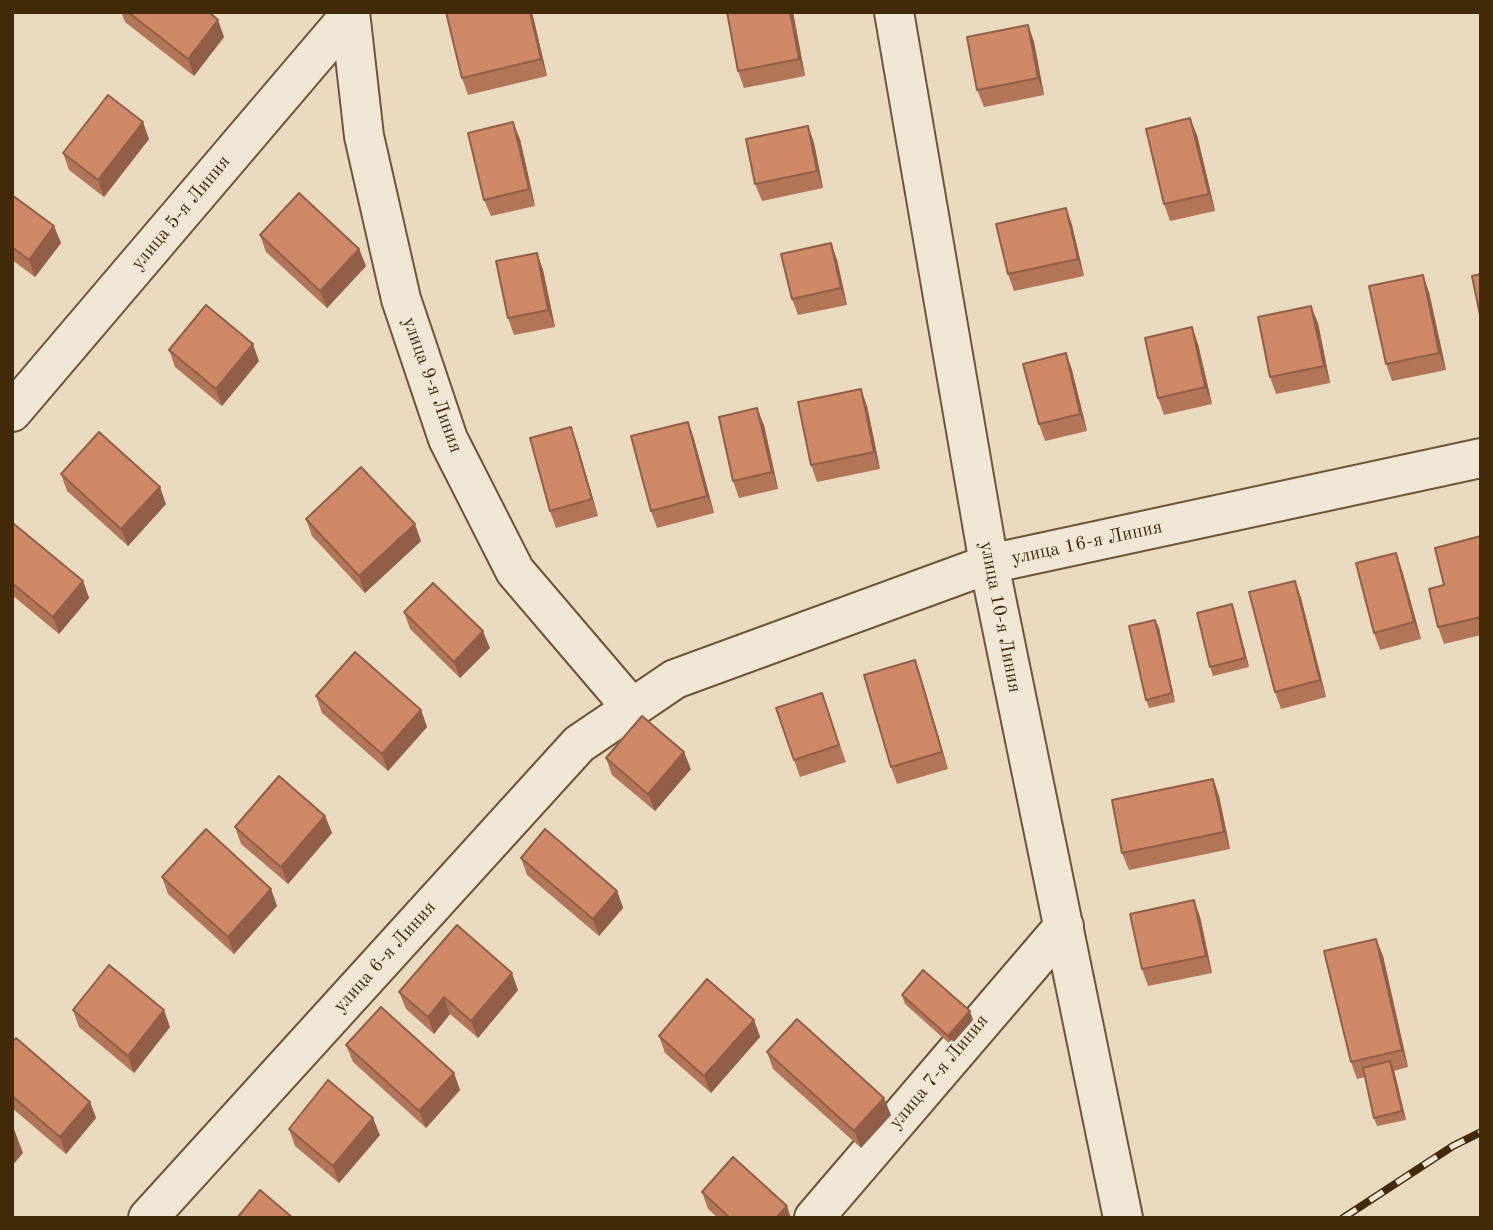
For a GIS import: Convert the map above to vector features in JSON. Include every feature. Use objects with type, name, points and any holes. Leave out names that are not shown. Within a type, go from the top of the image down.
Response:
[{"type":"street","name":"улица 10-я Линия","points":[[894,12],[989,564],[1123,1218]]},
{"type":"street","name":"улица 5-я Линия","points":[[12,412],[350,14]]},
{"type":"street","name":"улица 9-я Линия","points":[[350,14],[364,136],[401,299],[448,439],[514,571],[632,708]]},
{"type":"street","name":"улица 16-я Линия","points":[[632,708],[675,679],[989,564],[1481,458]]},
{"type":"street","name":"улица 6-я Линия","points":[[148,1218],[579,744],[632,708]]},
{"type":"street","name":"улица 7-я Линия","points":[[814,1218],[1064,926]]},
{"type":"building","points":[[128,12],[209,12],[218,20],[188,59]]},
{"type":"building","points":[[446,12],[530,12],[541,59],[462,78]]},
{"type":"building","points":[[727,12],[790,12],[799,59],[738,71]]},
{"type":"building","points":[[1028,25],[1038,78],[977,90],[967,37]]},
{"type":"building","points":[[108,95],[143,122],[98,180],[63,153]]},
{"type":"building","points":[[1190,118],[1209,194],[1164,204],[1146,129]]},
{"type":"building","points":[[513,122],[529,189],[484,200],[468,133]]},
{"type":"building","points":[[808,126],[817,171],[755,184],[746,139]]},
{"type":"building","points":[[299,193],[359,249],[320,291],[260,235]]},
{"type":"building","points":[[12,195],[54,226],[29,260],[12,247]]},
{"type":"building","points":[[1066,208],[1078,259],[1008,274],[996,224]]},
{"type":"building","points":[[831,243],[841,288],[792,299],[781,254]]},
{"type":"building","points":[[537,253],[548,310],[508,318],[496,261]]},
{"type":"building","points":[[1481,274],[1481,320],[1472,276]]},
{"type":"building","points":[[1423,275],[1439,353],[1386,364],[1369,286]]},
{"type":"building","points":[[206,305],[253,344],[216,389],[169,350]]},
{"type":"building","points":[[1311,306],[1324,366],[1270,377],[1258,317]]},
{"type":"building","points":[[1192,327],[1205,387],[1158,398],[1145,338]]},
{"type":"building","points":[[1066,353],[1080,414],[1039,424],[1023,364]]},
{"type":"building","points":[[861,389],[874,452],[811,465],[798,402]]},
{"type":"building","points":[[757,408],[772,472],[733,481],[719,417]]},
{"type":"building","points":[[688,422],[707,496],[651,511],[631,436]]},
{"type":"building","points":[[571,427],[592,499],[550,511],[530,438]]},
{"type":"building","points":[[99,432],[160,487],[121,529],[61,474]]},
{"type":"building","points":[[361,467],[415,524],[359,576],[306,519]]},
{"type":"building","points":[[14,524],[83,581],[53,617],[12,583]]},
{"type":"building","points":[[1481,536],[1481,617],[1438,627],[1429,589],[1444,585],[1435,548]]},
{"type":"building","points":[[1396,553],[1414,622],[1374,633],[1356,563]]},
{"type":"building","points":[[1295,581],[1320,680],[1275,692],[1249,592]]},
{"type":"building","points":[[433,583],[483,631],[454,662],[404,612]]},
{"type":"building","points":[[1232,604],[1245,658],[1210,667],[1197,613]]},
{"type":"building","points":[[1155,620],[1172,693],[1146,700],[1129,626]]},
{"type":"building","points":[[355,652],[421,710],[382,754],[316,696]]},
{"type":"building","points":[[915,660],[942,752],[891,767],[864,675]]},
{"type":"building","points":[[822,693],[839,745],[794,760],[776,708]]},
{"type":"building","points":[[642,716],[684,752],[648,794],[606,758]]},
{"type":"building","points":[[279,776],[325,816],[281,867],[235,827]]},
{"type":"building","points":[[1213,779],[1224,832],[1122,853],[1112,800]]},
{"type":"building","points":[[206,829],[271,889],[228,937],[162,877]]},
{"type":"building","points":[[545,829],[617,891],[593,919],[521,858]]},
{"type":"building","points":[[1194,900],[1206,956],[1142,969],[1130,914]]},
{"type":"building","points":[[457,925],[512,973],[471,1021],[444,997],[428,1017],[399,992]]},
{"type":"building","points":[[1376,939],[1402,1050],[1351,1062],[1324,951]]},
{"type":"building","points":[[109,965],[164,1010],[128,1056],[73,1010]]},
{"type":"building","points":[[923,970],[970,1011],[948,1036],[902,995]]},
{"type":"building","points":[[707,979],[754,1020],[704,1076],[659,1036]]},
{"type":"building","points":[[381,1007],[454,1073],[419,1111],[346,1045]]},
{"type":"building","points":[[797,1019],[884,1098],[854,1131],[767,1052]]},
{"type":"building","points":[[16,1038],[90,1102],[60,1137],[12,1096],[12,1043]]},
{"type":"building","points":[[1390,1061],[1402,1111],[1374,1118],[1363,1068]]},
{"type":"building","points":[[328,1080],[373,1118],[333,1166],[289,1129]]},
{"type":"building","points":[[733,1157],[787,1206],[776,1218],[730,1218],[702,1192]]},
{"type":"building","points":[[260,1190],[293,1218],[237,1218]]},
{"type":"railway","points":[[1343,1218],[1453,1146],[1481,1132]]}]
